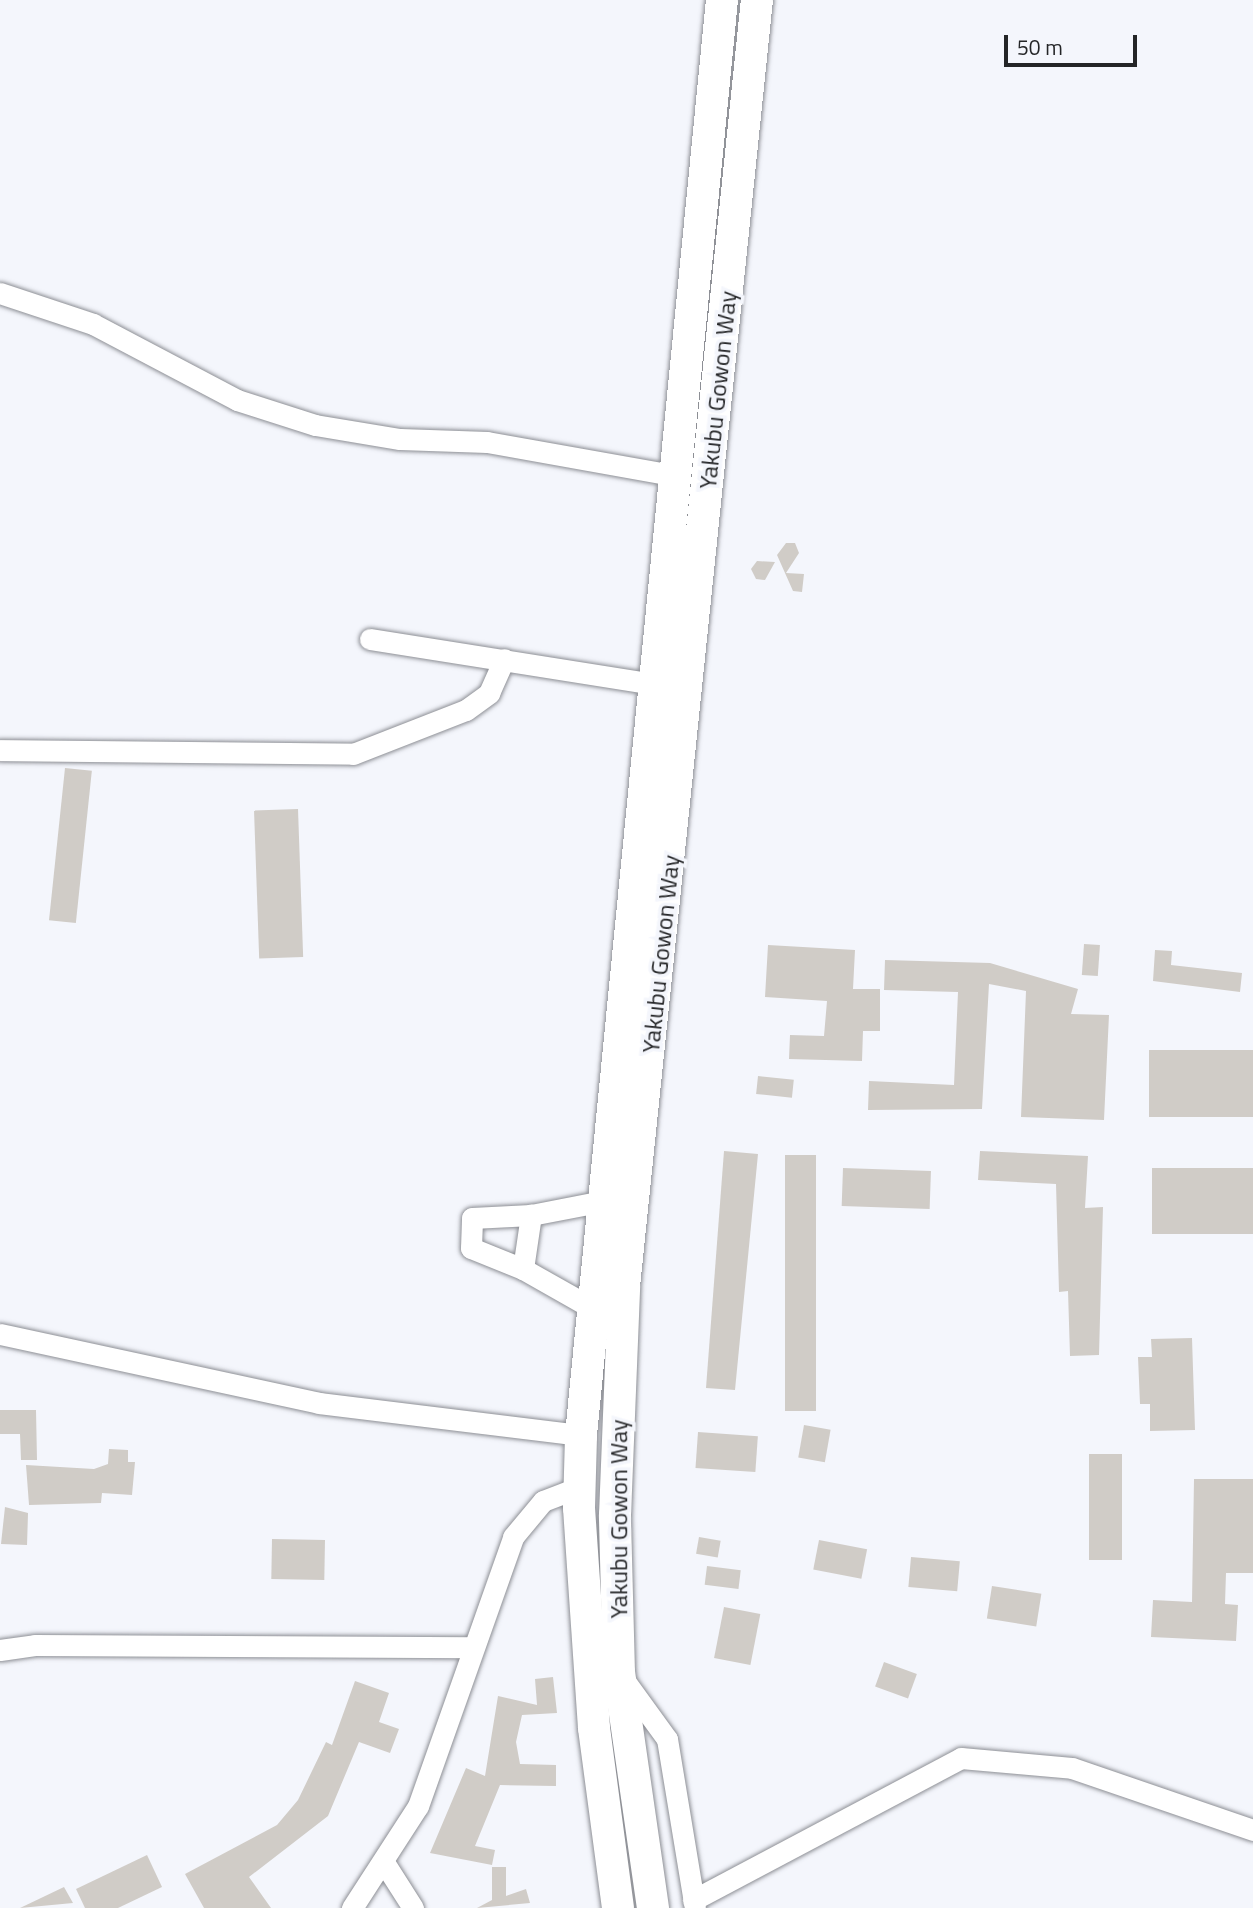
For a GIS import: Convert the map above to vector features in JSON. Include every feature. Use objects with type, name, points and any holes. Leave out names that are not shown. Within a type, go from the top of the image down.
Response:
[{"type":"highway","name":"Yakubu Gowon Way","points":[[618,1908],[594,1728],[579,1487],[581,1436],[654,684],[677,476],[706,116],[722,0]]},
{"type":"highway","name":"Yakubu Gowon Way","points":[[653,1908],[619,1673],[615,1514],[624,1286],[678,791],[757,0]]},
{"type":"highway","points":[[644,789],[678,791]]},
{"type":"street","points":[[0,293],[93,324],[237,400],[315,425],[400,439],[487,442],[677,476]]},
{"type":"street","points":[[370,639],[654,684]]},
{"type":"street","points":[[0,750],[353,754],[466,710],[489,693],[505,659]]},
{"type":"street","points":[[592,1308],[523,1269],[471,1248],[472,1218],[531,1215],[603,1201]]},
{"type":"street","points":[[523,1269],[531,1215]]},
{"type":"street","points":[[0,1334],[319,1403],[581,1436]]},
{"type":"street","points":[[352,1908],[385,1864],[418,1806],[473,1647],[528,1513],[579,1487]]},
{"type":"street","points":[[0,1650],[36,1645],[473,1647]]},
{"type":"street","points":[[619,1673],[667,1739],[694,1904],[961,1758],[1072,1768],[1253,1830]]},
{"type":"street","points":[[385,1864],[414,1908]]},
{"type":"building","points":[[786,543],[795,543],[799,553],[786,573],[804,574],[802,592],[793,591],[777,555]]},
{"type":"building","points":[[757,561],[775,562],[765,580],[756,579],[751,569]]},
{"type":"building","points":[[65,768],[92,771],[76,923],[49,920]]},
{"type":"building","points":[[298,809],[303,957],[259,958],[254,811]]},
{"type":"building","points":[[1084,944],[1100,945],[1098,976],[1082,975]]},
{"type":"building","points":[[768,945],[855,950],[853,989],[880,989],[880,1031],[863,1031],[862,1061],[789,1059],[790,1035],[824,1036],[827,1001],[765,997]]},
{"type":"building","points":[[1155,950],[1172,951],[1171,965],[1242,973],[1240,992],[1153,981]]},
{"type":"building","points":[[885,960],[990,963],[1078,989],[1071,1014],[1109,1015],[1104,1120],[1021,1117],[1026,991],[989,984],[982,1109],[868,1110],[869,1081],[954,1085],[958,992],[884,990]]},
{"type":"building","points":[[1149,1050],[1253,1050],[1253,1117],[1149,1117]]},
{"type":"building","points":[[758,1076],[794,1080],[792,1098],[756,1094]]},
{"type":"building","points":[[724,1151],[758,1154],[735,1390],[706,1388]]},
{"type":"building","points":[[980,1151],[1088,1156],[1085,1208],[1103,1207],[1099,1355],[1070,1356],[1068,1291],[1059,1292],[1056,1184],[978,1180]]},
{"type":"building","points":[[785,1155],[816,1155],[816,1411],[785,1411]]},
{"type":"building","points":[[843,1168],[931,1171],[930,1209],[842,1206]]},
{"type":"building","points":[[1152,1168],[1253,1168],[1253,1234],[1152,1234]]},
{"type":"building","points":[[1192,1338],[1195,1430],[1150,1431],[1150,1404],[1140,1404],[1138,1357],[1152,1357],[1151,1339]]},
{"type":"building","points":[[0,1410],[36,1410],[37,1460],[21,1460],[20,1434],[0,1434]]},
{"type":"building","points":[[804,1425],[831,1430],[825,1462],[798,1457]]},
{"type":"building","points":[[698,1432],[758,1436],[755,1472],[695,1468]]},
{"type":"building","points":[[109,1449],[128,1450],[128,1462],[135,1462],[132,1495],[102,1493],[101,1503],[29,1505],[26,1465],[94,1469],[108,1464]]},
{"type":"building","points":[[1089,1454],[1122,1454],[1122,1560],[1089,1560]]},
{"type":"building","points":[[1194,1479],[1253,1479],[1253,1573],[1226,1573],[1225,1604],[1238,1605],[1236,1641],[1151,1637],[1153,1600],[1192,1602]]},
{"type":"building","points":[[5,1507],[28,1513],[27,1545],[1,1544]]},
{"type":"building","points":[[699,1537],[721,1541],[718,1558],[696,1554]]},
{"type":"building","points":[[272,1539],[325,1540],[324,1580],[271,1579]]},
{"type":"building","points":[[819,1540],[867,1549],[861,1579],[813,1569]]},
{"type":"building","points":[[911,1557],[960,1561],[957,1591],[908,1587]]},
{"type":"building","points":[[707,1566],[741,1570],[738,1589],[705,1585]]},
{"type":"building","points":[[992,1586],[1041,1594],[1036,1626],[987,1619]]},
{"type":"building","points":[[724,1607],[760,1614],[750,1665],[714,1658]]},
{"type":"building","points":[[884,1662],[917,1674],[908,1698],[875,1686]]},
{"type":"building","points":[[553,1677],[557,1713],[522,1715],[516,1742],[520,1764],[556,1765],[556,1786],[500,1785],[475,1846],[495,1850],[492,1865],[430,1853],[466,1768],[485,1776],[498,1696],[537,1705],[535,1679]]},
{"type":"building","points":[[355,1681],[389,1693],[379,1722],[399,1729],[390,1753],[359,1742],[328,1816],[249,1877],[271,1908],[204,1908],[185,1874],[277,1825],[298,1800],[326,1742],[332,1745]]},
{"type":"building","points":[[147,1855],[162,1887],[118,1908],[85,1908],[76,1889]]},
{"type":"building","points":[[492,1867],[506,1867],[506,1896],[526,1889],[530,1903],[477,1908],[492,1900]]},
{"type":"building","points":[[64,1887],[73,1903],[20,1908]]}]
